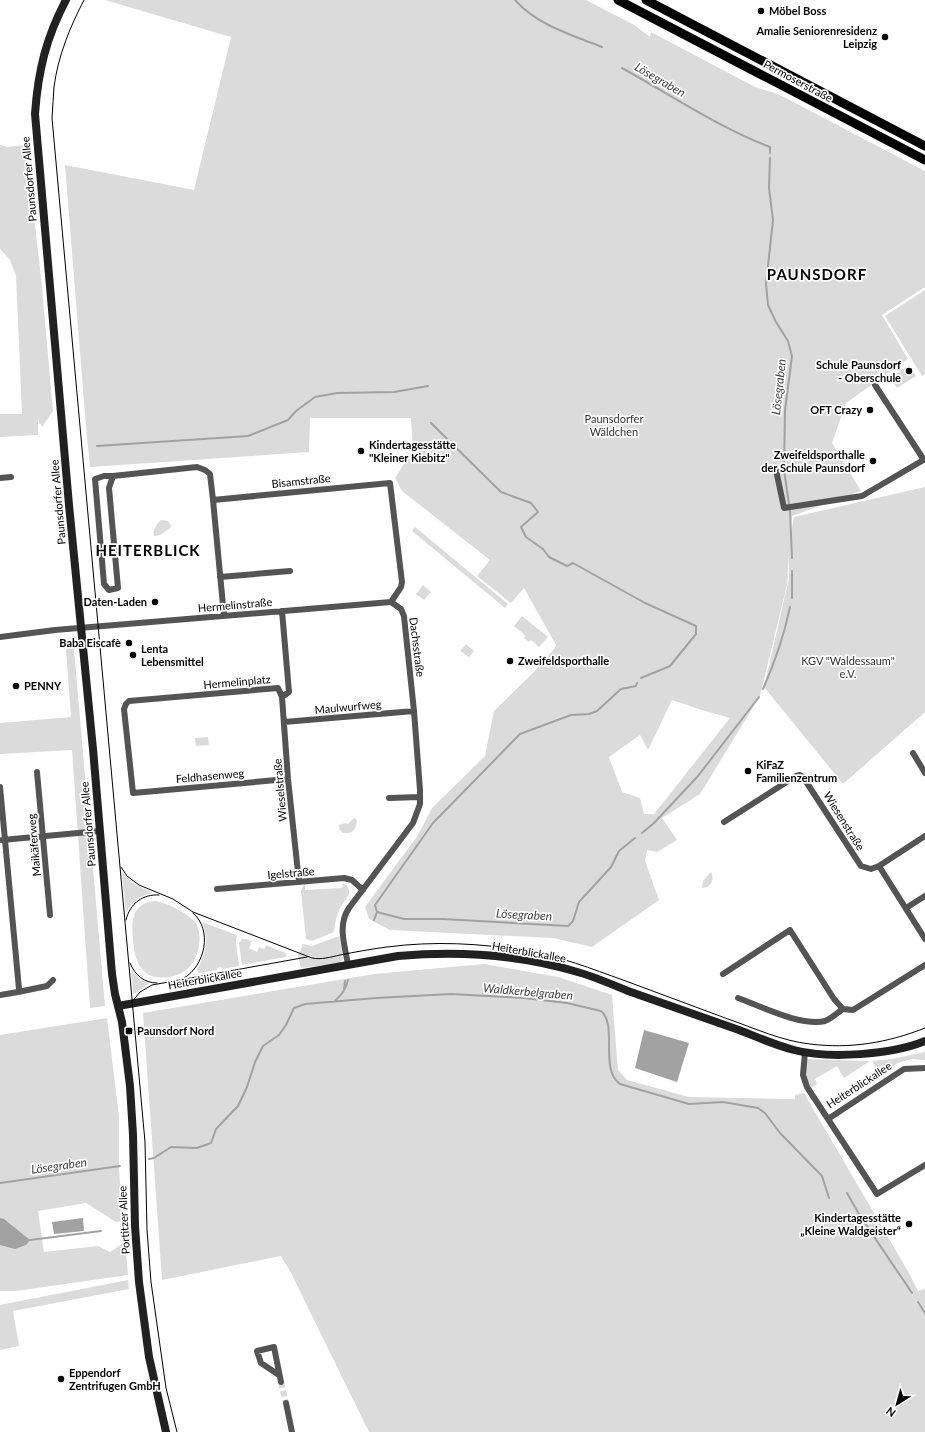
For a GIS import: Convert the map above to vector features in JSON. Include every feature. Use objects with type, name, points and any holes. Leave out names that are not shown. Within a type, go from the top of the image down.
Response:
[{"type":"main road","name":"Paunsdorfer Allee","points":[[66,0],[47,43],[37,87],[35,114],[46,257],[112,974],[118,1006]]},
{"type":"main road","name":"Permoserstraße","points":[[618,0],[925,160]]},
{"type":"main road","name":"Permoserstraße","points":[[646,0],[925,146]]},
{"type":"main road","name":"Heiterblickallee","points":[[118,1006],[398,956],[463,953],[534,962],[574,971],[794,1050],[840,1054],[870,1053],[906,1048],[925,1041]]},
{"type":"main road","name":"Portitzer Allee","points":[[118,1006],[122,1022],[130,1086],[133,1135],[135,1226],[139,1282],[149,1357],[166,1432]]},
{"type":"street","points":[[776,470],[784,508],[862,496],[925,459],[875,385]]},
{"type":"street","points":[[113,476],[109,488],[118,588],[109,590],[104,584],[95,479],[104,476],[197,467],[210,474],[224,616]]},
{"type":"street","points":[[0,478],[10,477]]},
{"type":"street","name":"Bisamstraße","points":[[213,500],[390,483],[402,582],[401,587],[391,602]]},
{"type":"street","points":[[220,576],[290,571]]},
{"type":"street","name":"Hermelinstraße","points":[[0,636],[391,602]]},
{"type":"street","name":"Dachsstraße","points":[[348,965],[342,930],[342,922],[346,913],[413,823],[420,804],[414,711],[404,616],[401,609],[391,602]]},
{"type":"street","name":"Hermelinplatz","points":[[133,793],[124,709],[126,704],[129,701],[278,688],[282,696],[289,692],[282,611]]},
{"type":"street","name":"Wieselstraße","points":[[282,696],[288,779],[299,882]]},
{"type":"street","name":"Maulwurfweg","points":[[284,722],[414,711]]},
{"type":"street","points":[[913,753],[925,772]]},
{"type":"street","name":"Maikäferweg","points":[[37,772],[50,915]]},
{"type":"street","name":"Wiesenstraße","points":[[724,822],[796,776],[800,775],[803,777],[861,866],[871,869],[879,866]]},
{"type":"street","name":"Feldhasenweg","points":[[133,793],[288,779]]},
{"type":"street","points":[[0,787],[2,840],[19,989],[18,992]]},
{"type":"street","points":[[389,798],[420,798]]},
{"type":"street","points":[[2,840],[100,831]]},
{"type":"street","points":[[925,836],[879,866],[925,939]]},
{"type":"street","name":"Igelstraße","points":[[217,889],[344,878],[352,880],[363,890]]},
{"type":"street","points":[[906,908],[925,896]]},
{"type":"street","points":[[724,974],[790,930],[834,999],[843,1009]]},
{"type":"street","points":[[738,998],[782,1014],[810,1021],[825,1020],[843,1009],[853,1010],[925,965]]},
{"type":"street","points":[[0,996],[48,986],[53,980]]},
{"type":"street","points":[[805,1052],[803,1075],[807,1087],[877,1194],[925,1165]]},
{"type":"street","name":"Heiterblickallee","points":[[828,1119],[904,1069],[925,1068]]},
{"type":"street","points":[[274,1347],[280,1378],[261,1363],[257,1351],[274,1347]]},
{"type":"street","points":[[286,1404],[292,1432]]},
{"type":"green space","points":[[105,0],[586,0],[634,25],[650,37],[651,32],[755,87],[778,94],[925,171],[925,287],[882,315],[908,359],[846,403],[832,443],[861,491],[792,516],[790,538],[794,517],[925,487],[925,712],[843,784],[764,687],[789,578],[789,554],[787,585],[760,696],[700,794],[662,818],[677,840],[657,852],[647,850],[645,861],[659,900],[592,947],[553,938],[390,930],[369,919],[365,907],[418,835],[432,808],[485,756],[494,711],[543,663],[556,646],[524,588],[511,603],[477,576],[490,560],[402,491],[395,478],[413,450],[411,418],[310,418],[309,452],[90,467],[65,165],[194,190],[231,37]],"holes":[[[672,700],[730,718],[654,814],[644,814],[640,798],[622,792],[609,757],[640,735],[648,750]]]},
{"type":"green space","points":[[0,145],[7,147],[25,145],[26,147],[41,277],[53,411],[42,427],[38,420],[38,435],[0,437],[0,414],[22,414],[16,276],[10,260],[0,249]]},
{"type":"green space","points":[[925,290],[925,374],[922,376],[885,316]]},
{"type":"green space","points":[[909,365],[916,376],[897,388],[890,378]]},
{"type":"green space","points":[[161,520],[168,521],[171,526],[160,535],[154,536],[155,527]]},
{"type":"green space","points":[[415,527],[508,604],[505,608],[412,531]]},
{"type":"green space","points":[[423,585],[431,592],[424,600],[416,594]]},
{"type":"green space","points":[[522,616],[548,637],[539,647],[531,640],[529,642],[524,638],[526,636],[514,626]]},
{"type":"green space","points":[[466,644],[474,651],[469,657],[460,651]]},
{"type":"green space","points":[[68,648],[74,649],[105,1006],[90,1008],[72,750],[0,754],[0,723],[71,717],[66,650]]},
{"type":"green space","points":[[208,737],[209,745],[196,746],[195,738]]},
{"type":"green space","points":[[354,818],[357,821],[356,827],[353,831],[343,833],[339,829],[339,825],[345,823],[348,824]]},
{"type":"green space","points":[[122,872],[134,884],[153,893],[144,895],[137,900],[126,913]]},
{"type":"green space","points":[[711,872],[713,879],[712,883],[707,887],[702,888],[703,881]]},
{"type":"green space","points":[[343,883],[348,887],[349,894],[339,911],[334,932],[312,941],[306,939],[301,891],[303,886],[305,885],[305,890],[342,888]]},
{"type":"green space","points":[[155,901],[172,906],[190,917],[197,925],[199,931],[200,937],[198,949],[194,961],[184,971],[171,977],[160,978],[146,973],[138,963],[134,948],[132,926],[137,909],[147,902]]},
{"type":"green space","points":[[202,922],[237,935],[236,942],[239,966],[222,969],[221,967],[217,968],[217,970],[198,973],[197,969],[203,958],[206,946]]},
{"type":"green space","points":[[339,936],[343,958],[341,963],[301,968],[298,955],[303,944],[312,946]]},
{"type":"green space","points":[[242,939],[252,941],[249,948],[257,952],[259,947],[264,949],[266,945],[286,953],[286,957],[242,965],[239,943]]},
{"type":"green space","points":[[484,964],[558,977],[612,995],[618,1070],[627,1080],[689,1097],[795,1099],[795,1095],[804,1093],[918,1291],[925,1289],[925,1432],[369,1432],[291,1273],[281,1256],[162,1280],[143,1013],[374,974]]},
{"type":"green space","points":[[131,970],[140,979],[149,983],[133,994]]},
{"type":"green space","points":[[107,1018],[119,1116],[119,1170],[123,1221],[116,1222],[86,1203],[38,1211],[44,1252],[98,1246],[110,1252],[125,1242],[128,1275],[16,1291],[0,1291],[0,1035]]},
{"type":"green space","points":[[925,1052],[925,1060],[911,1059],[898,1063],[881,1073],[872,1061],[892,1059]]},
{"type":"green space","points":[[806,1059],[870,1061],[844,1078],[837,1066],[815,1079],[817,1084],[811,1088],[805,1075]]},
{"type":"green space","points":[[128,1280],[129,1289],[13,1311],[19,1346],[0,1350],[0,1305]]},
{"type":"shaded area","points":[[644,1030],[689,1043],[677,1082],[635,1068]]},
{"type":"shaded area","points":[[0,1218],[4,1219],[30,1240],[26,1245],[15,1249],[0,1245]]},
{"type":"shaded area","points":[[83,1218],[84,1231],[54,1234],[52,1222]]},
{"type":"waterway","name":"Lösegraben","points":[[515,0],[524,9],[544,23],[602,47]]},
{"type":"waterway","name":"Lösegraben","points":[[622,68],[713,120],[770,147],[770,153]]},
{"type":"waterway","name":"Lösegraben","points":[[770,158],[769,188],[773,220],[766,284],[768,305],[776,322],[788,341],[792,356],[785,410],[784,470],[789,504]]},
{"type":"waterway","points":[[97,446],[248,436],[288,420],[296,411],[315,397],[337,393],[394,392],[428,386]]},
{"type":"waterway","points":[[431,423],[501,492],[531,503],[538,512],[521,527],[526,537],[543,549],[549,557],[567,566],[573,563],[645,603],[696,626],[696,634],[670,666],[641,678]]},
{"type":"waterway","name":"Lösegraben","points":[[790,511],[792,558]]},
{"type":"waterway","name":"Lösegraben","points":[[792,571],[792,598]]},
{"type":"waterway","name":"Lösegraben","points":[[763,689],[779,649],[790,607]]},
{"type":"waterway","points":[[377,912],[375,905],[433,823],[520,734],[571,715],[589,714],[597,711],[621,689],[636,686],[637,683]]},
{"type":"waterway","name":"Lösegraben","points":[[642,833],[654,823],[698,776],[759,697]]},
{"type":"waterway","name":"Lösegraben","points":[[374,920],[377,912],[404,919],[443,919],[568,926],[573,921],[579,902],[611,867],[619,851],[635,838]]},
{"type":"waterway","name":"Lösegraben","points":[[335,1001],[340,996],[348,980]]},
{"type":"waterway","name":"Lösegraben","points":[[344,990],[345,981]]},
{"type":"waterway","name":"Waldkerbelgraben","points":[[149,1159],[154,1158],[171,1147],[197,1148],[211,1143],[216,1129],[238,1106],[247,1087],[255,1062],[263,1046],[279,1035],[286,1025],[294,1008],[305,1004],[451,994],[524,998],[567,1003],[601,1011],[606,1018],[608,1026],[609,1058],[611,1068],[614,1077],[620,1084],[689,1104],[723,1102],[758,1108],[765,1113],[780,1133],[822,1176],[829,1198]]},
{"type":"waterway","name":"Lösegraben","points":[[0,1183],[120,1166]]},
{"type":"waterway","name":"Waldkerbelgraben","points":[[847,1193],[860,1216],[912,1293]]},
{"type":"waterway","points":[[30,1240],[101,1231]]},
{"type":"waterway","name":"Waldkerbelgraben","points":[[918,1302],[925,1313]]},
{"type":"tunnel","points":[[281,1382],[286,1403]]},
{"type":"tram line","points":[[84,0],[69,31],[58,64],[54,87],[52,118],[145,1142],[147,1230],[151,1282],[166,1388],[177,1432]]},
{"type":"tram line","points":[[121,867],[127,876],[139,885],[173,899],[193,912],[315,959],[404,945],[456,944],[509,948],[539,953],[576,963],[768,1034],[789,1040],[810,1044],[840,1046],[868,1044],[897,1038],[925,1028]]},
{"type":"tram line","points":[[126,920],[134,904],[148,896],[159,895]]},
{"type":"tram line","points":[[184,978],[197,965],[204,947],[203,929],[199,920],[193,913]]},
{"type":"tram line","points":[[131,1003],[140,992],[152,985],[307,957]]},
{"type":"tram line","points":[[130,963],[140,978],[148,982],[157,983]]},
{"type":"place","name":"Möbel Boss","points":[[761,11]]},
{"type":"place","name":"Amalie Seniorenresidenz Leipzig","points":[[885,37]]},
{"type":"place","name":"Schule Paunsdorf - Oberschule","points":[[909,371]]},
{"type":"place","name":"OFT Crazy","points":[[870,410]]},
{"type":"place","name":"Kindertagesstätte \"Kleiner Kiebitz\"","points":[[361,451]]},
{"type":"place","name":"Zweifeldsporthalle der Schule Paunsdorf","points":[[873,461]]},
{"type":"place","name":"Daten-Laden","points":[[155,602]]},
{"type":"place","name":"Baba Eiscafè","points":[[129,643]]},
{"type":"place","name":"Lenta Lebensmittel","points":[[133,655]]},
{"type":"place","name":"Zweifeldsporthalle","points":[[510,661]]},
{"type":"place","name":"PENNY","points":[[16,686]]},
{"type":"place","name":"KiFaZ Familienzentrum","points":[[748,771]]},
{"type":"place","name":"Paunsdorf Nord","points":[[129,1031]]},
{"type":"place","name":"Kindertagesstätte „Kleine Waldgeister“","points":[[909,1224]]},
{"type":"place","name":"Eppendorf Zentrifugen GmbH","points":[[61,1379]]},
{"type":"district","name":"PAUNSDORF","points":[[817,275]]},
{"type":"district","name":"HEITERBLICK","points":[[148,551]]},
{"type":"park label","name":"Paunsdorfer Wäldchen","points":[[614,425]]},
{"type":"park label","name":"KGV \"Waldessaum\" e.V.","points":[[848,667]]}]
